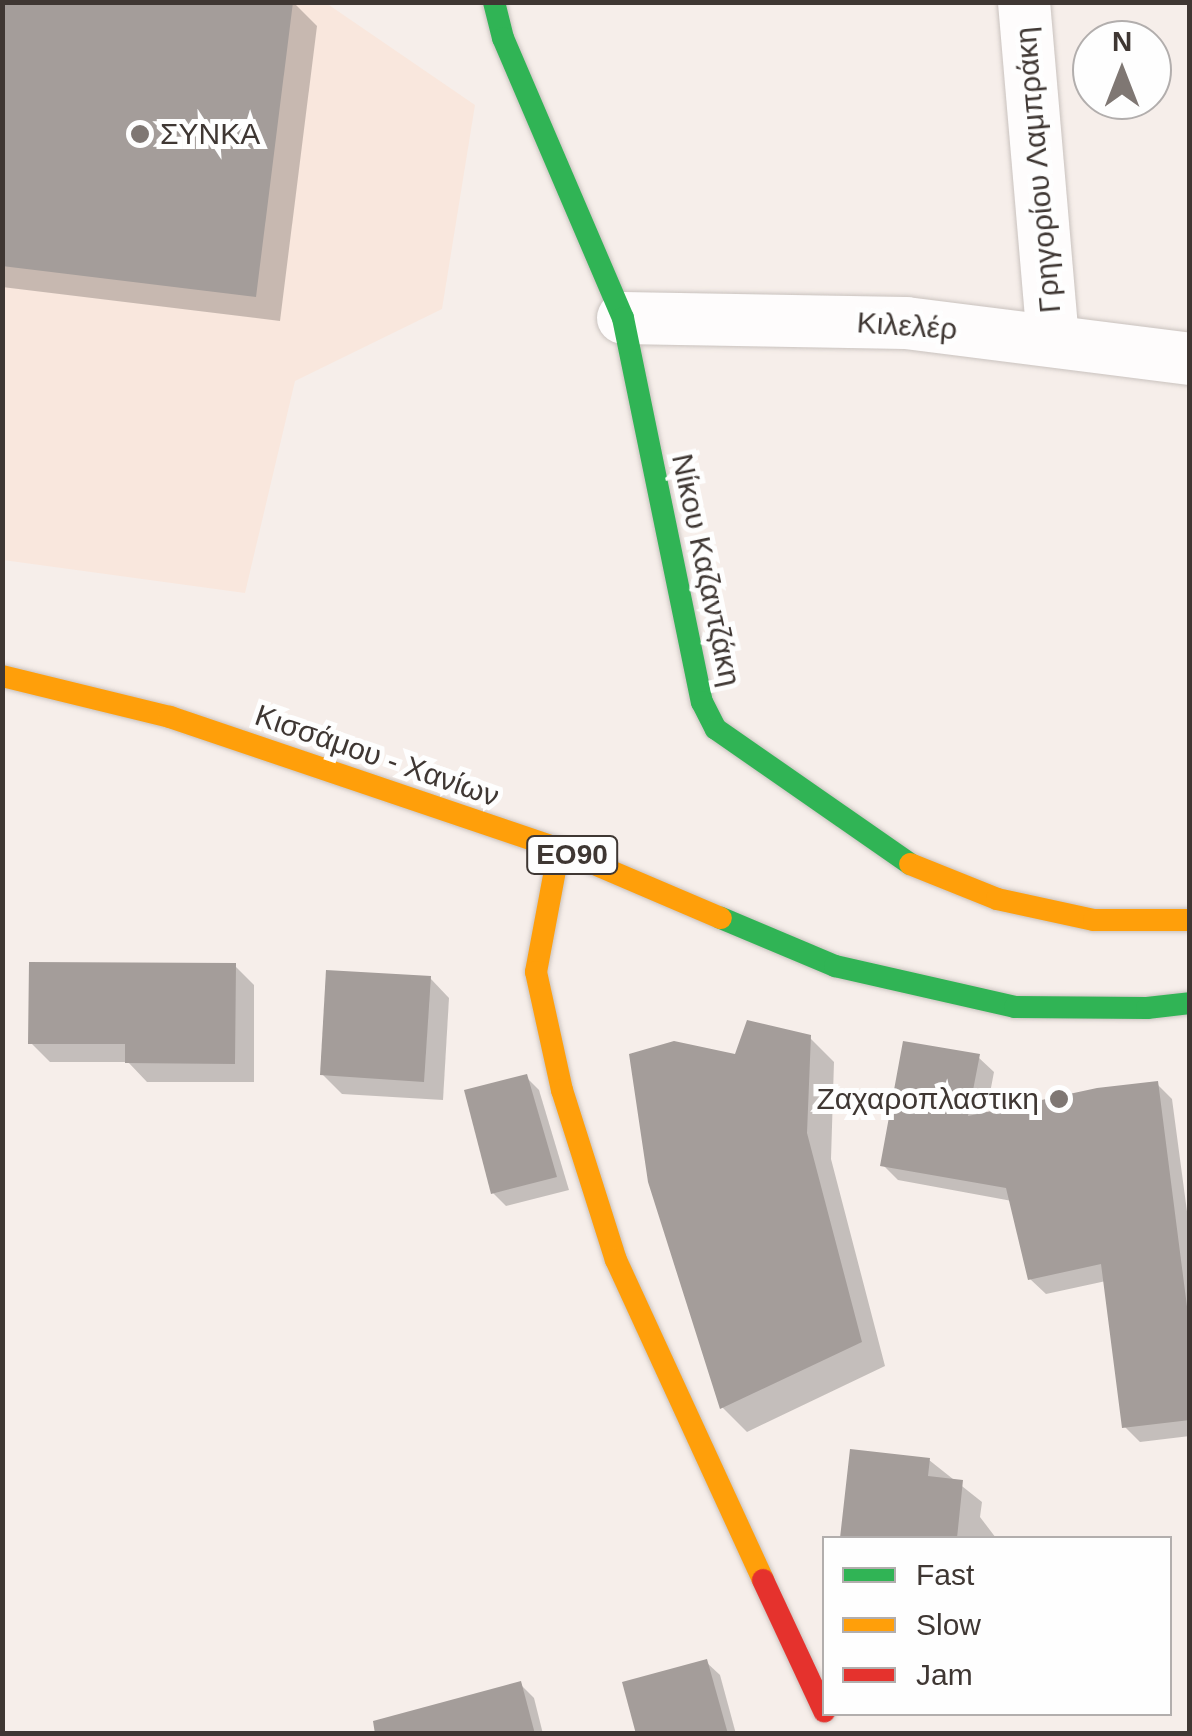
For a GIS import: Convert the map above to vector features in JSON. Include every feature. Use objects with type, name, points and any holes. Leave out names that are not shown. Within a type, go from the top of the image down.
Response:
[{"type":"street","name":"Νίκου Καζαντζάκη","points":[[494,2],[502,38],[622,318],[702,702],[716,729],[828,812],[920,870],[997,898],[1094,920],[1190,920]]},
{"type":"street","name":"Γρηγορίου Λαμπράκη","points":[[1024,2],[1053,338]]},
{"type":"street","name":"Κιλελέρ","points":[[622,318],[906,323],[1053,338],[1190,358]]},
{"type":"street","name":"Κισσάμου - Χανίων","points":[[2,676],[170,717],[559,849],[835,966],[1014,1007],[1146,1008],[1190,1003]]},
{"type":"street","points":[[559,849],[536,972],[562,1090],[616,1260],[825,1724]]},
{"type":"shaded area","points":[[3,3],[326,3],[475,105],[442,309],[295,381],[245,593],[3,560]]},
{"type":"building","name":"ΣΥΝΚΑ","points":[[2,2],[293,2],[256,297],[2,266]]},
{"type":"building","points":[[29,962],[236,963],[235,1064],[125,1063],[125,1044],[28,1044]]},
{"type":"building","points":[[326,970],[431,976],[424,1082],[320,1075]]},
{"type":"building","points":[[747,1020],[811,1035],[807,1133],[862,1342],[720,1409],[648,1182],[629,1054],[674,1041],[735,1054]]},
{"type":"building","points":[[903,1041],[980,1054],[968,1116],[1097,1088],[1158,1081],[1190,1330],[1190,1420],[1122,1428],[1101,1264],[1028,1280],[1006,1188],[880,1166]]},
{"type":"building","points":[[527,1074],[557,1177],[491,1194],[464,1090]]},
{"type":"building","points":[[850,1449],[930,1458],[928,1476],[963,1480],[957,1536],[840,1536]]},
{"type":"building","points":[[707,1659],[728,1734],[636,1734],[622,1682]]},
{"type":"building","points":[[521,1681],[535,1734],[375,1734],[373,1721]]},
{"type":"traffic: fast","points":[[494,2],[503,38],[623,318],[702,702],[716,729],[910,864]]},
{"type":"traffic: fast","points":[[721,918],[835,966],[1015,1007],[1147,1008],[1190,1003]]},
{"type":"traffic: slow","points":[[2,676],[170,717],[559,849],[721,918]]},
{"type":"traffic: slow","points":[[559,849],[536,972],[562,1090],[616,1260],[763,1580]]},
{"type":"traffic: slow","points":[[910,864],[997,899],[1094,920],[1190,920]]},
{"type":"traffic: jam","points":[[763,1580],[822,1707]]},
{"type":"place","name":"ΣΥΝΚΑ","points":[[140,134]]},
{"type":"place","name":"Ζαχαροπλαστικη","points":[[1059,1099]]}]
